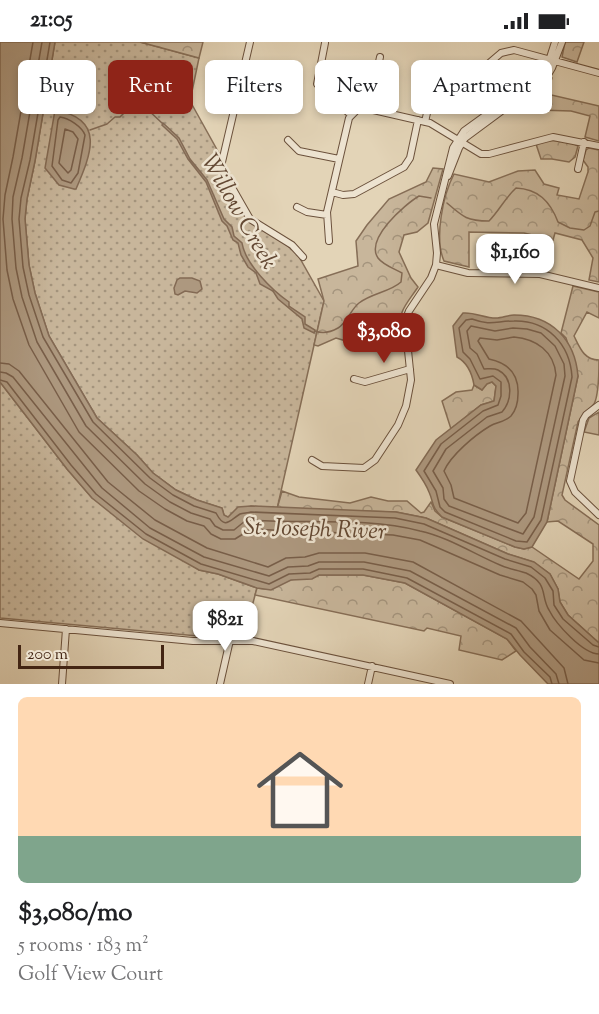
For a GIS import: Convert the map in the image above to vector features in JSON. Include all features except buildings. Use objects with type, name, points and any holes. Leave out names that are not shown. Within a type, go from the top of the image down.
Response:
[{"type":"street","points":[[250,42],[222,166],[250,219],[292,245],[303,257]]},
{"type":"street","points":[[553,60],[555,42]]},
{"type":"street","points":[[312,460],[322,466],[357,469],[371,465],[402,418],[408,398],[411,369],[405,321],[431,278],[436,265],[434,224],[459,141],[541,82],[549,73],[562,42]]},
{"type":"street","points":[[325,43],[317,84],[351,115],[327,215],[329,241]]},
{"type":"street","points":[[492,60],[499,54],[510,50],[599,72]]},
{"type":"street","points":[[391,114],[433,124],[478,153],[487,154],[553,137],[599,146]]},
{"type":"street","points":[[332,192],[343,195],[354,194],[406,164],[410,158],[423,114]]},
{"type":"street","points":[[288,140],[299,151],[339,159]]},
{"type":"street","points":[[578,169],[584,142]]},
{"type":"street","points":[[297,207],[307,212],[327,215]]},
{"type":"street","points":[[436,265],[468,273],[540,274],[599,288]]},
{"type":"street","points":[[354,379],[364,382],[411,369]]},
{"type":"street","points":[[599,405],[583,420],[570,474],[571,487],[599,515]]},
{"type":"street","points":[[0,623],[193,641],[261,642],[450,684]]},
{"type":"street","points":[[62,684],[66,629]]},
{"type":"street","points":[[220,684],[230,640]]},
{"type":"street","points":[[368,684],[372,666]]},
{"type":"green space","points":[[55,42],[140,42],[199,58],[193,87],[193,60],[108,60],[108,114],[193,114],[193,106],[220,155],[223,170],[248,216],[298,255],[324,301],[277,509],[251,506],[228,518],[224,515],[222,508],[176,490],[153,473],[97,418],[49,336],[35,293],[29,265],[25,219],[43,114],[96,114],[96,60],[52,60]]},
{"type":"green space","points":[[140,42],[203,42],[199,58]]},
{"type":"green space","points":[[565,42],[584,42],[577,62],[562,57]]},
{"type":"green space","points":[[552,95],[599,106],[599,141],[585,137],[590,116],[571,111],[552,110]]},
{"type":"green space","points":[[546,141],[563,141],[578,146],[575,157],[569,162],[541,159],[536,144]]},
{"type":"green space","points":[[589,148],[599,150],[599,282],[589,280],[593,258],[582,240],[555,233],[553,240],[524,233],[469,232],[469,267],[444,261],[440,241],[441,217],[446,193],[454,174],[489,182],[518,171],[535,170],[544,184],[559,188],[557,195],[579,199],[588,172],[588,167],[583,160]]},
{"type":"green space","points":[[433,168],[443,169],[428,223],[417,232],[404,235],[399,252],[411,278],[418,287],[402,313],[400,334],[375,336],[362,349],[350,348],[346,341],[336,338],[318,346],[314,345],[324,301],[318,279],[358,266],[356,241],[367,225],[389,199],[426,182]]},
{"type":"green space","points":[[573,286],[599,292],[599,318],[587,312],[574,336],[586,356],[599,360],[599,377],[594,404],[578,422],[562,495],[565,500],[599,525],[599,643],[568,615],[560,602],[558,589],[550,574],[533,562],[508,554],[426,518],[396,512],[277,509],[282,491],[299,497],[350,503],[371,497],[388,501],[407,501],[421,513],[431,502],[435,511],[442,517],[515,547],[524,549],[532,547],[579,579],[593,561],[593,544],[558,521],[547,522],[578,376],[566,338],[561,333]]},
{"type":"green space","points":[[0,382],[92,498],[199,570],[218,574],[257,588],[246,629],[228,625],[226,632],[198,636],[0,618]]},
{"type":"green space","points":[[492,382],[496,386],[494,401],[481,405],[451,429],[442,401],[456,392],[472,390],[474,385],[482,390],[487,383]]},
{"type":"green space","points":[[599,412],[599,435],[584,432],[589,418]]},
{"type":"green space","points":[[319,575],[363,575],[405,583],[507,639],[516,651],[502,660],[459,650],[461,636],[427,628],[424,631],[255,595],[257,588],[272,589],[290,580]]},
{"type":"water","name":"St. Joseph River","points":[[0,42],[55,42],[52,60],[18,60],[18,114],[43,114],[25,219],[29,265],[35,293],[49,336],[97,418],[153,473],[176,490],[222,508],[224,515],[228,517],[238,507],[251,506],[396,512],[426,518],[508,554],[534,562],[550,574],[558,589],[560,602],[568,615],[599,643],[599,684],[548,684],[507,639],[405,583],[363,575],[319,575],[312,579],[291,580],[271,590],[257,588],[218,574],[199,570],[143,539],[92,498],[0,382]]},
{"type":"water","points":[[54,114],[68,114],[82,121],[88,130],[90,140],[86,163],[76,189],[59,185],[45,168]]},
{"type":"water","points":[[163,123],[179,138],[190,159],[207,180],[224,219],[232,227],[234,236],[242,243],[248,260],[268,284],[289,302],[289,306],[305,317],[305,324],[315,330],[314,333],[304,328],[302,319],[278,299],[273,291],[260,284],[256,273],[248,267],[241,255],[238,243],[233,240],[227,226],[222,221],[206,182],[188,159],[177,139],[162,125]]},
{"type":"water","points":[[180,278],[200,281],[202,289],[197,293],[185,291],[178,295],[175,294],[174,288]]},
{"type":"water","points":[[463,313],[492,318],[514,315],[540,319],[559,332],[572,351],[576,363],[578,376],[547,522],[532,547],[524,549],[515,547],[442,517],[434,508],[431,496],[416,470],[436,440],[481,405],[494,401],[496,386],[492,382],[482,390],[474,385],[469,369],[457,357],[453,326]]},
{"type":"waterway","name":"Willow Creek","points":[[90,130],[107,124],[115,117],[120,117],[136,103],[146,108],[163,124]]},
{"type":"waterway","name":"Willow Creek","points":[[447,203],[466,217],[489,221],[516,188],[524,189],[537,194],[547,202],[558,222],[570,228],[584,230],[590,226],[595,212],[599,211]]},
{"type":"waterway","name":"Willow Creek","points":[[315,331],[333,331],[344,323],[359,303],[401,282],[402,273],[378,258],[375,250],[377,242],[381,232],[404,207],[419,196],[431,198]]}]
